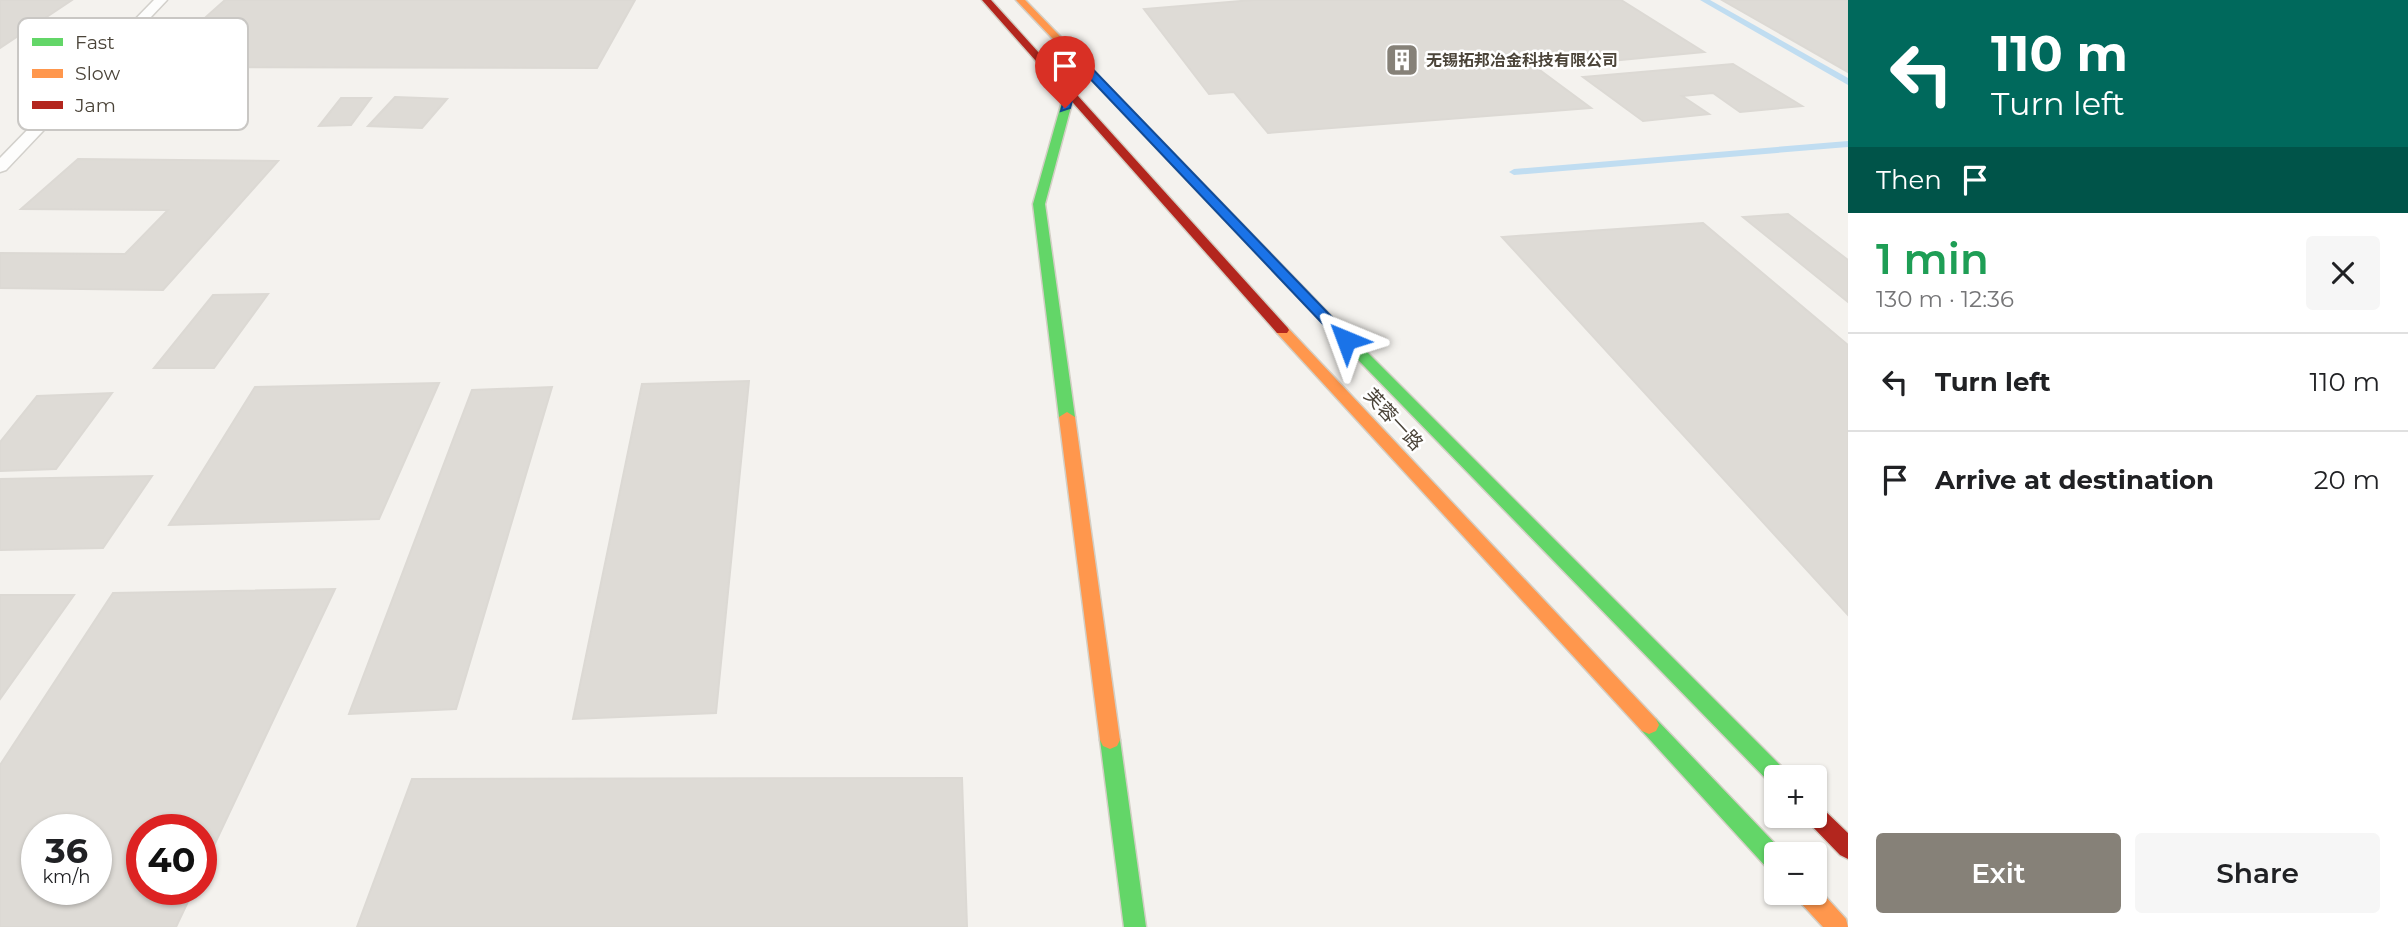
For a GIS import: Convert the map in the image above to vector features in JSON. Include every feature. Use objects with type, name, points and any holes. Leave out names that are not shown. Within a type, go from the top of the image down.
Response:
[{"type":"street","name":"芙蓉一路","points":[[986,0],[1301,351],[1764,848]]},
{"type":"street","name":"芙蓉一路","points":[[1020,0],[1346,340],[1766,765]]},
{"type":"street","points":[[1078,60],[1039,204],[1135,927]]},
{"type":"street","points":[[1827,827],[1848,848]]},
{"type":"street","points":[[1818,905],[1838,927]]},
{"type":"lane","points":[[144,18],[161,0]]},
{"type":"lane","points":[[0,167],[36,130]]},
{"type":"building","points":[[0,0],[72,0],[45,18],[18,18],[18,36],[0,48]]},
{"type":"building","points":[[225,0],[635,0],[597,68],[248,67],[248,18],[205,18]]},
{"type":"building","name":"无锡拓邦冶金科技有限公司","points":[[1253,0],[1621,0],[1704,52],[1537,68],[1591,108],[1268,133],[1234,92],[1209,94],[1144,9]]},
{"type":"building","points":[[1722,0],[1848,0],[1848,72]]},
{"type":"building","points":[[1733,64],[1802,106],[1740,112],[1713,93],[1682,96],[1709,114],[1643,121],[1583,77]]},
{"type":"building","points":[[395,97],[447,99],[422,128],[368,126]]},
{"type":"building","points":[[341,98],[371,98],[351,125],[319,126]]},
{"type":"building","points":[[78,159],[278,161],[163,290],[0,288],[0,253],[125,254],[168,210],[21,209]]},
{"type":"building","points":[[1788,214],[1848,260],[1848,302],[1743,217]]},
{"type":"building","points":[[1703,223],[1848,345],[1848,615],[1502,237]]},
{"type":"building","points":[[268,294],[214,368],[154,368],[213,295]]},
{"type":"building","points":[[749,381],[716,713],[573,719],[642,384]]},
{"type":"building","points":[[439,383],[379,519],[169,525],[255,387]]},
{"type":"building","points":[[552,387],[456,709],[349,714],[472,390]]},
{"type":"building","points":[[112,393],[56,469],[0,471],[0,442],[37,396]]},
{"type":"building","points":[[152,476],[103,548],[0,550],[0,479]]},
{"type":"building","points":[[335,589],[217,839],[217,814],[126,814],[126,905],[186,905],[176,927],[0,927],[0,765],[113,593]]},
{"type":"building","points":[[0,595],[74,595],[0,699]]},
{"type":"building","points":[[962,778],[967,927],[357,927],[412,779]]},
{"type":"waterway","points":[[1704,0],[1848,82]]},
{"type":"waterway","points":[[1514,172],[1848,144]]},
{"type":"traffic: fast","points":[[1067,417],[1039,204],[1075,73]]},
{"type":"traffic: fast","points":[[1334,327],[1766,765]]},
{"type":"traffic: fast","points":[[1649,725],[1764,848]]},
{"type":"traffic: fast","points":[[1110,740],[1135,927]]},
{"type":"traffic: slow","points":[[1020,0],[1334,327]]},
{"type":"traffic: slow","points":[[1282,330],[1649,725]]},
{"type":"traffic: slow","points":[[1067,417],[1110,740]]},
{"type":"traffic: slow","points":[[1818,905],[1838,927]]},
{"type":"traffic: jam","points":[[986,0],[1282,330]]},
{"type":"traffic: jam","points":[[1827,827],[1848,848]]},
{"type":"place","name":"无锡拓邦冶金科技有限公司","points":[[1402,60]]},
{"type":"route","points":[[1065,108],[1078,60],[1346,340]]}]
